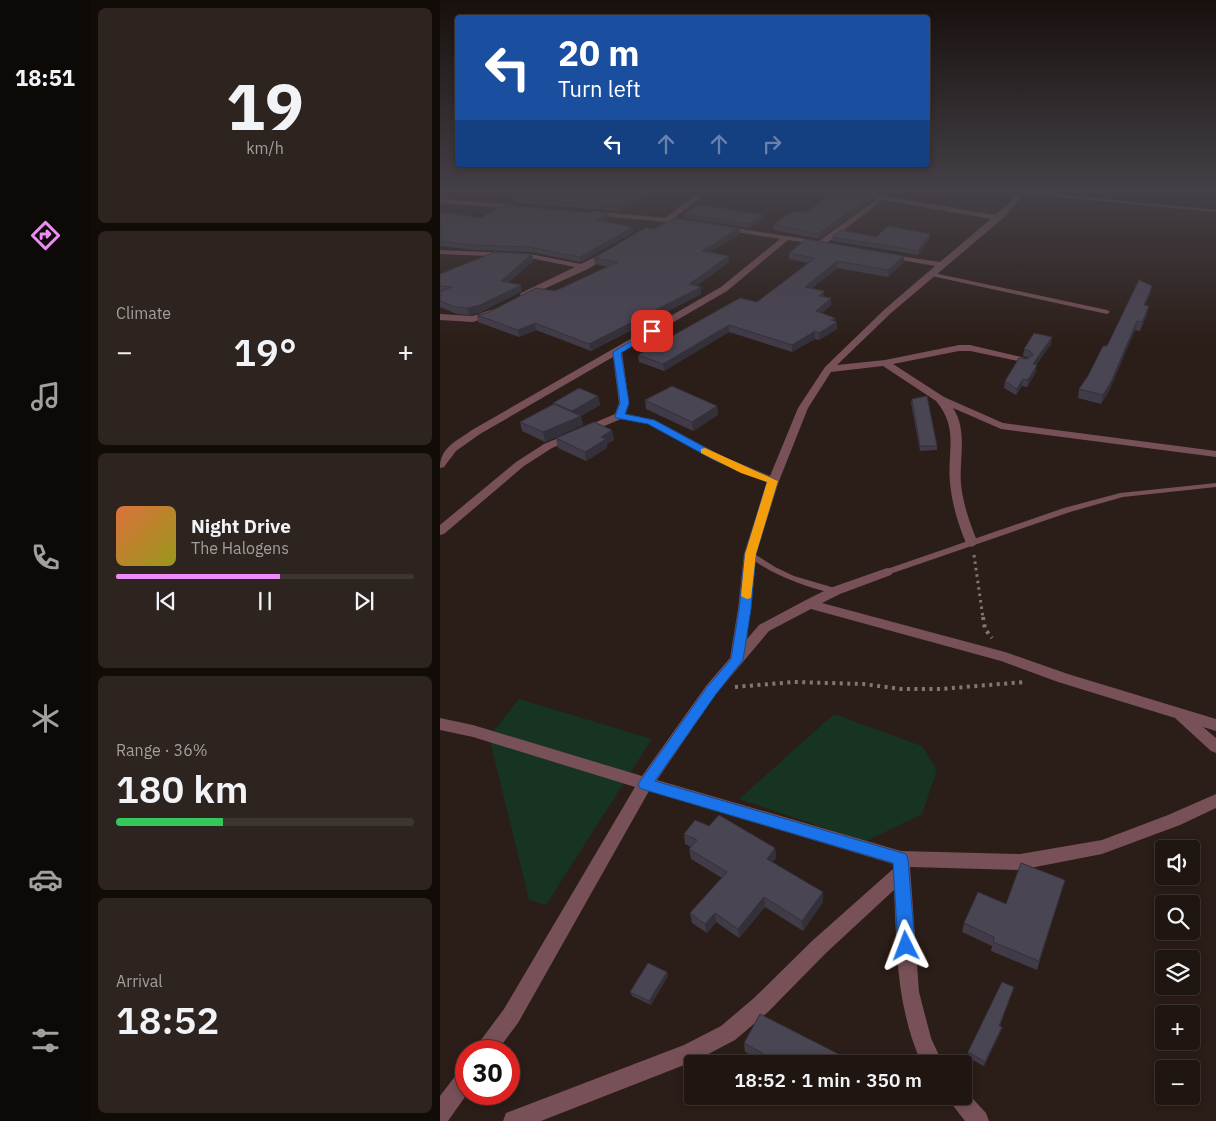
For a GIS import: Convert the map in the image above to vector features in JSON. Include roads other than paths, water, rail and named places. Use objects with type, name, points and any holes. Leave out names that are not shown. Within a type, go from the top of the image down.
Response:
[{"type":"street","points":[[440,465],[452,449],[476,432],[724,289],[781,241]]},
{"type":"street","points":[[808,241],[830,245]]},
{"type":"street","points":[[821,244],[825,241]]},
{"type":"street","points":[[737,660],[745,609],[750,554],[773,481],[803,408],[828,369],[888,310],[970,241]]},
{"type":"street","points":[[516,300],[585,267],[622,246]]},
{"type":"street","points":[[440,252],[523,256],[585,267]]},
{"type":"street","points":[[877,253],[942,265]]},
{"type":"street","points":[[440,317],[473,319],[500,309]]},
{"type":"street","points":[[828,369],[885,363],[959,348],[970,348],[1025,362]]},
{"type":"street","points":[[617,352],[624,403],[620,416]]},
{"type":"street","points":[[885,363],[940,399],[1001,426],[1216,454]]},
{"type":"street","points":[[940,399],[953,418],[956,430],[955,477],[957,494],[961,515],[972,542]]},
{"type":"street","points":[[440,531],[520,464],[548,446],[620,416],[651,422],[718,458],[773,481]]},
{"type":"street","points":[[440,451],[452,449]]},
{"type":"street","points":[[493,1040],[511,1016],[645,784],[711,690],[764,628],[835,590],[887,572]]},
{"type":"street","points":[[809,604],[1005,657],[1063,678],[1216,725]]},
{"type":"street","points":[[1179,713],[1216,747]]},
{"type":"street","points":[[440,724],[473,731],[901,866],[1020,862],[1093,848],[1174,820],[1216,801]]},
{"type":"street","points":[[901,866],[907,965],[914,1019],[929,1055]]},
{"type":"street","points":[[514,1121],[690,1053],[728,1033],[761,1005],[901,866]]},
{"type":"street","points":[[440,1114],[455,1093]]},
{"type":"street","points":[[965,1105],[978,1121]]},
{"type":"lane","points":[[929,274],[1107,312]]},
{"type":"lane","points":[[887,572],[1067,510],[1123,495],[1216,485]]},
{"type":"lane","points":[[750,554],[773,571],[789,578],[835,590]]}]
